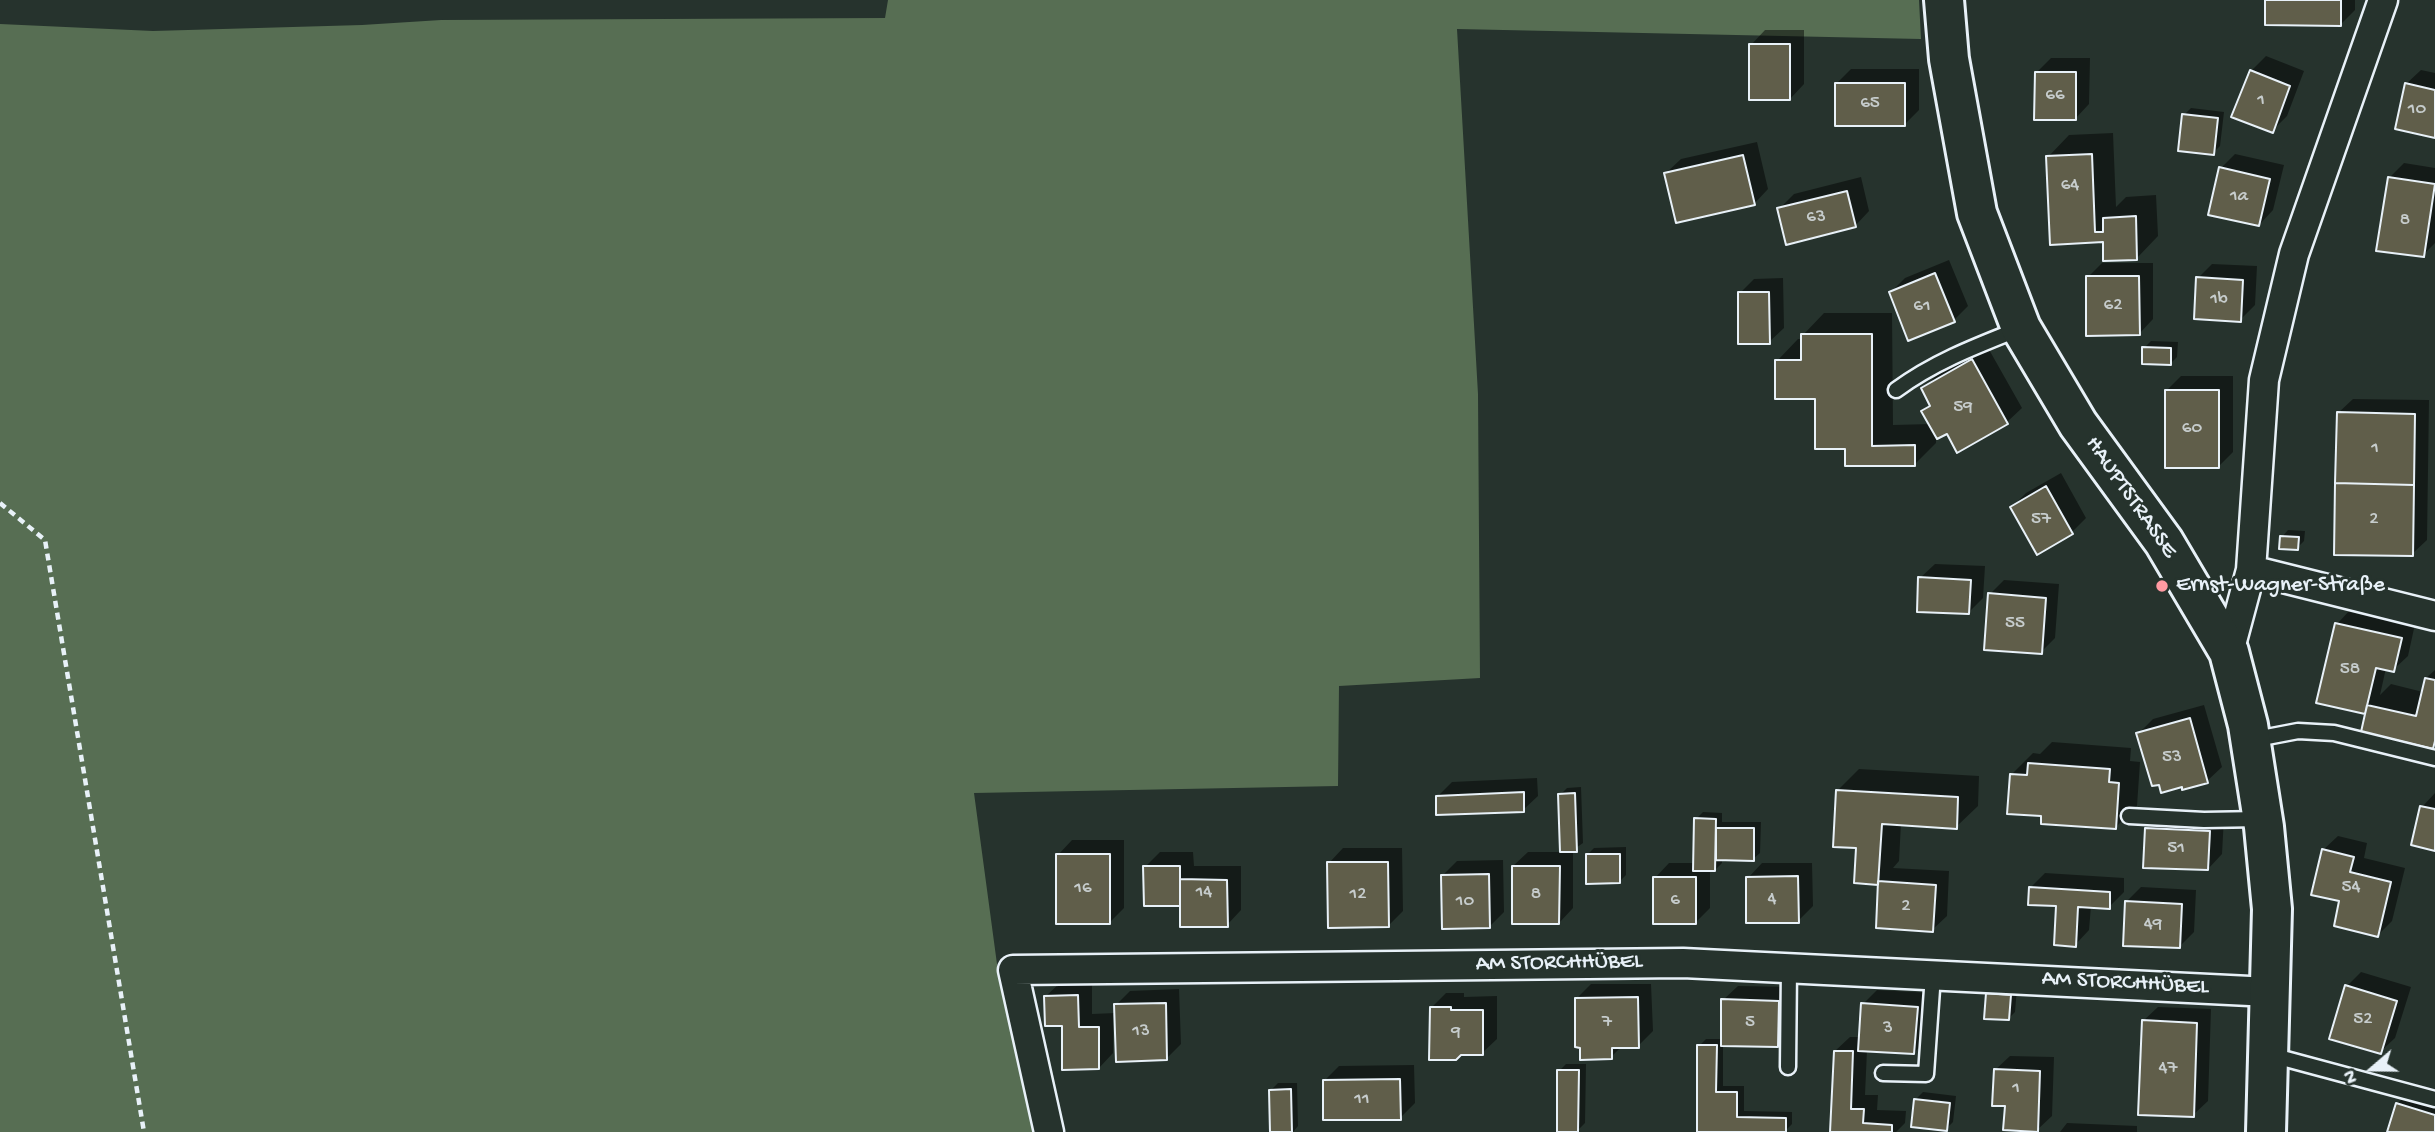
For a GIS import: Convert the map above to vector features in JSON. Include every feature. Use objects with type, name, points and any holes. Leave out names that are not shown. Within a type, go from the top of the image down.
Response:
[{"type":"street","name":"HAUPTSTRASSE","points":[[1944,0],[1949,59],[1977,214],[2021,328],[2078,424],[2164,542],[2229,652],[2250,740],[2263,819],[2272,909],[2266,1132]]},
{"type":"street","points":[[2229,652],[2251,570],[2264,380],[2294,254],[2383,0]]},
{"type":"street","points":[[2251,570],[2435,616]]},
{"type":"street","name":"AM STORCHHÜBEL","points":[[1049,1132],[1013,970],[1683,963],[2270,992]]},
{"type":"lane","points":[[1896,390],[1918,374],[1951,357],[2021,328]]},
{"type":"lane","points":[[2250,740],[2298,731],[2334,733],[2435,758]]},
{"type":"lane","points":[[2129,816],[2204,820],[2263,819]]},
{"type":"lane","points":[[1788,1066],[1789,968]]},
{"type":"lane","points":[[1883,1073],[1927,1074],[1933,975]]},
{"type":"lane","points":[[2270,1054],[2435,1099]]},
{"type":"path","points":[[0,503],[45,540],[144,1132]]},
{"type":"green space","points":[[888,0],[1919,0],[1921,39],[1457,29],[1478,394],[1480,678],[1339,686],[1338,786],[974,793],[999,979],[1033,1132],[0,1132],[0,24],[153,31],[441,20],[885,18]]},
{"type":"building","points":[[2265,0],[2341,0],[2341,26],[2265,25]]},
{"type":"building","points":[[1749,44],[1790,44],[1790,100],[1749,100]]},
{"type":"building","points":[[2250,70],[2290,86],[2273,133],[2231,117]]},
{"type":"building","points":[[2035,72],[2076,72],[2076,120],[2034,120]]},
{"type":"building","points":[[1835,83],[1905,83],[1905,126],[1835,126]]},
{"type":"building","points":[[2405,83],[2435,90],[2435,138],[2395,129]]},
{"type":"building","points":[[2182,114],[2218,118],[2214,155],[2178,151]]},
{"type":"building","points":[[2092,154],[2095,232],[2103,232],[2103,218],[2136,216],[2137,260],[2103,261],[2103,242],[2050,245],[2046,156]]},
{"type":"building","points":[[1743,155],[1755,205],[1676,223],[1664,173]]},
{"type":"building","points":[[2219,167],[2270,179],[2259,226],[2208,215]]},
{"type":"building","points":[[2388,177],[2435,184],[2424,257],[2376,251]]},
{"type":"building","points":[[1847,191],[1856,227],[1786,245],[1777,208]]},
{"type":"building","points":[[1935,273],[1955,322],[1908,341],[1889,292]]},
{"type":"building","points":[[2086,276],[2139,276],[2140,335],[2086,336]]},
{"type":"building","points":[[2196,277],[2243,280],[2241,322],[2194,319]]},
{"type":"building","points":[[1738,292],[1769,292],[1770,344],[1738,344]]},
{"type":"building","points":[[1801,334],[1872,334],[1872,446],[1915,445],[1915,466],[1845,466],[1845,449],[1815,449],[1815,399],[1775,399],[1775,360],[1801,360]]},
{"type":"building","points":[[2142,347],[2171,348],[2171,365],[2142,364]]},
{"type":"building","points":[[1972,359],[2008,424],[1957,453],[1947,434],[1937,439],[1921,411],[1930,406],[1921,388]]},
{"type":"building","points":[[2165,390],[2219,390],[2219,468],[2165,468]]},
{"type":"building","points":[[2337,412],[2415,414],[2414,485],[2335,483]]},
{"type":"building","points":[[2335,483],[2414,485],[2413,556],[2334,555]]},
{"type":"building","points":[[2046,486],[2073,534],[2037,555],[2010,507]]},
{"type":"building","points":[[2280,536],[2299,537],[2298,550],[2279,549]]},
{"type":"building","points":[[1918,577],[1971,580],[1969,614],[1917,612]]},
{"type":"building","points":[[1988,593],[2046,598],[2042,654],[1984,650]]},
{"type":"building","points":[[2335,623],[2402,638],[2394,672],[2376,668],[2365,714],[2316,703]]},
{"type":"building","points":[[2425,678],[2435,680],[2433,749],[2361,732],[2367,705],[2416,716]]},
{"type":"building","points":[[2190,718],[2208,783],[2161,793],[2159,785],[2152,786],[2136,733]]},
{"type":"building","points":[[2028,763],[2110,769],[2109,782],[2119,783],[2116,829],[2041,824],[2041,816],[2007,814],[2010,774],[2027,775]]},
{"type":"building","points":[[1836,790],[1958,797],[1957,829],[1882,824],[1878,885],[1854,883],[1856,848],[1833,847]]},
{"type":"building","points":[[1524,792],[1524,812],[1436,815],[1436,796]]},
{"type":"building","points":[[1575,793],[1577,852],[1560,852],[1558,794]]},
{"type":"building","points":[[2420,806],[2435,809],[2435,851],[2411,845]]},
{"type":"building","points":[[1694,818],[1716,819],[1715,871],[1693,871]]},
{"type":"building","points":[[1716,828],[1754,828],[1754,861],[1716,860]]},
{"type":"building","points":[[2145,828],[2210,831],[2208,870],[2143,868]]},
{"type":"building","points":[[2322,849],[2354,857],[2350,872],[2391,882],[2378,937],[2334,926],[2339,901],[2311,895]]},
{"type":"building","points":[[1056,854],[1110,854],[1110,924],[1056,924]]},
{"type":"building","points":[[1586,854],[1620,854],[1620,883],[1586,884]]},
{"type":"building","points":[[1327,862],[1388,862],[1389,927],[1328,928]]},
{"type":"building","points":[[1143,866],[1180,866],[1180,906],[1144,906]]},
{"type":"building","points":[[1512,866],[1560,866],[1559,924],[1512,924]]},
{"type":"building","points":[[1489,874],[1490,928],[1442,929],[1441,875]]},
{"type":"building","points":[[1798,876],[1799,923],[1746,923],[1746,877]]},
{"type":"building","points":[[1653,877],[1696,877],[1696,924],[1653,924]]},
{"type":"building","points":[[1180,879],[1227,880],[1228,927],[1180,927]]},
{"type":"building","points":[[1878,881],[1936,885],[1933,932],[1876,928]]},
{"type":"building","points":[[2029,887],[2110,892],[2110,909],[2078,907],[2076,947],[2054,945],[2056,906],[2028,905]]},
{"type":"building","points":[[2125,901],[2182,904],[2180,948],[2123,946]]},
{"type":"building","points":[[2345,985],[2397,1001],[2381,1054],[2329,1039]]},
{"type":"building","points":[[1986,993],[2011,995],[2009,1020],[1984,1019]]},
{"type":"building","points":[[1078,995],[1079,1027],[1099,1027],[1099,1069],[1062,1070],[1062,1026],[1045,1026],[1044,996]]},
{"type":"building","points":[[1638,997],[1639,1048],[1612,1048],[1612,1059],[1580,1060],[1580,1048],[1575,1047],[1575,998]]},
{"type":"building","points":[[1721,999],[1779,1001],[1778,1047],[1721,1046]]},
{"type":"building","points":[[1166,1003],[1167,1060],[1116,1062],[1114,1004]]},
{"type":"building","points":[[1861,1003],[1918,1007],[1914,1054],[1858,1051]]},
{"type":"building","points":[[1430,1007],[1483,1010],[1483,1055],[1461,1055],[1456,1060],[1429,1060]]},
{"type":"building","points":[[2142,1020],[2197,1023],[2194,1117],[2138,1115]]},
{"type":"building","points":[[1697,1045],[1717,1045],[1716,1092],[1737,1092],[1737,1117],[1786,1118],[1786,1132],[1697,1132]]},
{"type":"building","points":[[1834,1051],[1853,1051],[1851,1109],[1864,1109],[1863,1123],[1892,1125],[1892,1132],[1830,1132]]},
{"type":"building","points":[[1994,1069],[2040,1071],[2038,1132],[2003,1130],[2005,1106],[1992,1106]]},
{"type":"building","points":[[1557,1070],[1579,1070],[1578,1132],[1557,1132]]},
{"type":"building","points":[[1400,1079],[1401,1120],[1323,1120],[1323,1080]]},
{"type":"building","points":[[1291,1089],[1292,1132],[1270,1132],[1269,1090]]},
{"type":"building","points":[[1914,1099],[1950,1103],[1947,1131],[1911,1127]]},
{"type":"building","points":[[2396,1103],[2435,1115],[2435,1132],[2387,1132]]},
{"type":"place","name":"Ernst-Wagner-Straße","points":[[2162,586]]}]
